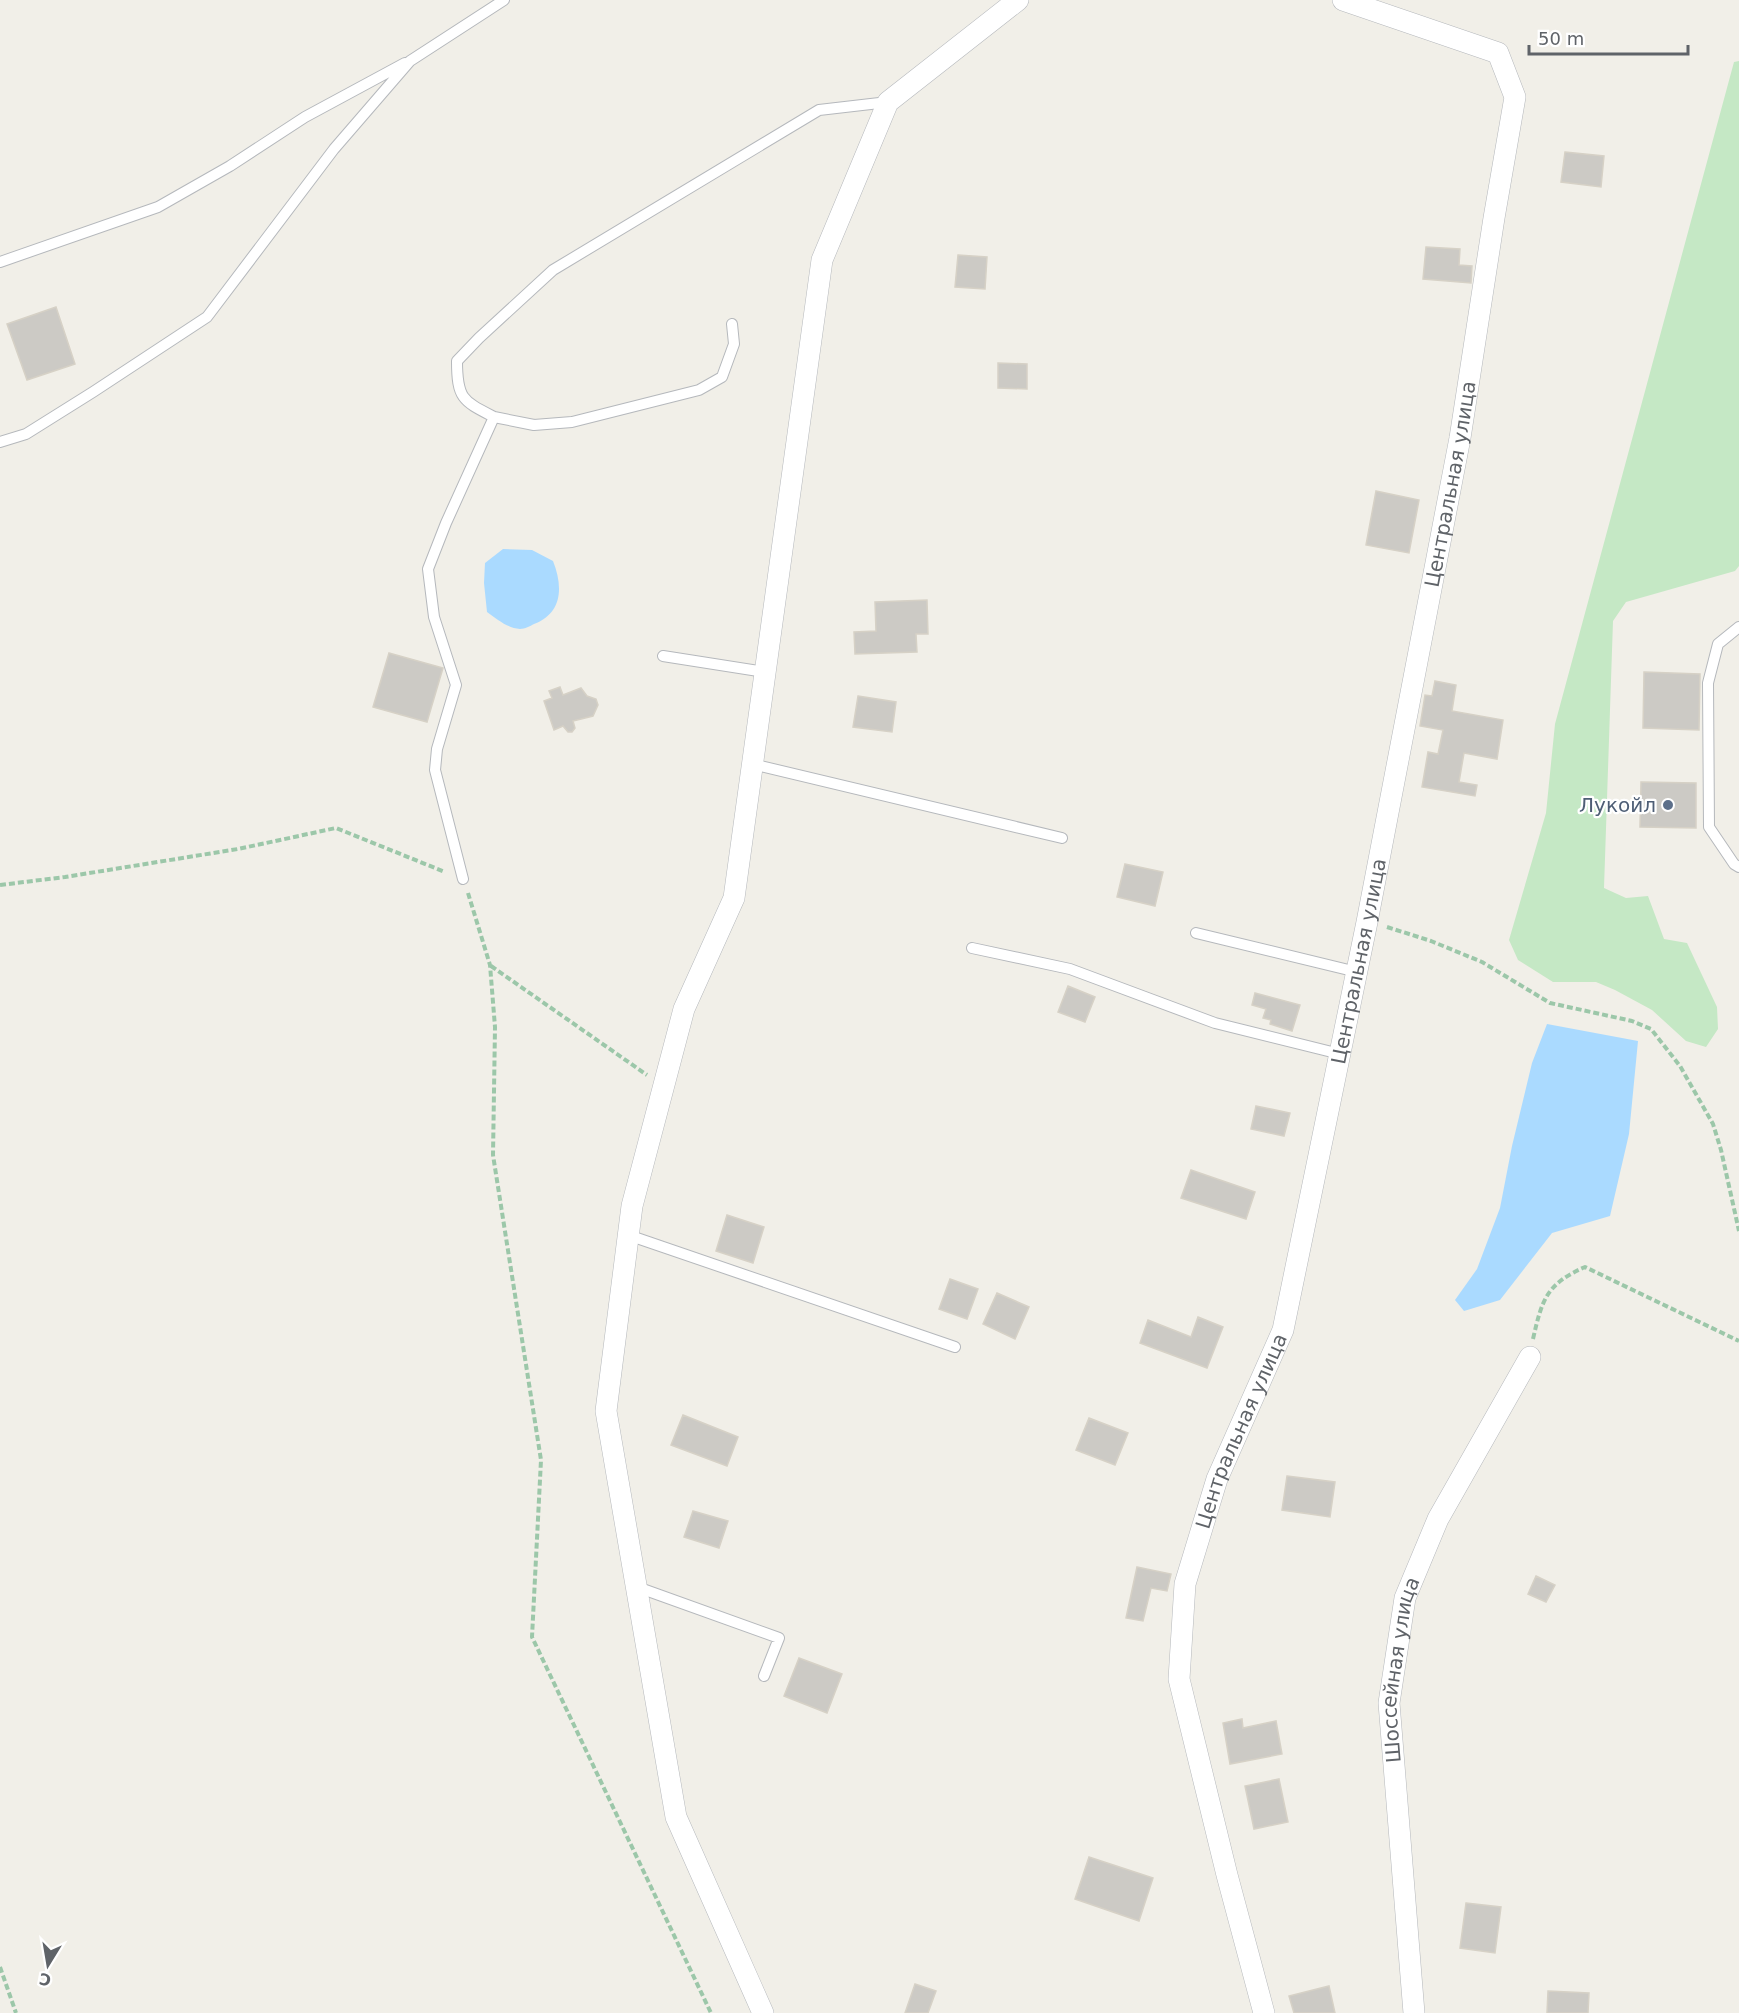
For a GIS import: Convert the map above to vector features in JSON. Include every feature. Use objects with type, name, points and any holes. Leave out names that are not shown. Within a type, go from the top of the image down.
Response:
[{"type":"street","points":[[764,2013],[676,1817],[606,1411],[628,1235],[632,1206],[684,1009],[734,898],[822,260],[888,102],[1018,0]]},
{"type":"street","name":"Центральная улица","points":[[1264,2013],[1227,1875],[1179,1679],[1185,1584],[1217,1479],[1283,1330],[1367,922],[1460,438],[1515,97],[1498,53],[1343,0]]},
{"type":"street","name":"Шоссейная улица","points":[[1414,2013],[1389,1703],[1405,1598],[1437,1519],[1530,1357]]},
{"type":"lane","points":[[0,261],[158,207],[230,166],[305,117],[410,61],[504,0]]},
{"type":"lane","points":[[0,442],[26,434],[207,317],[334,149],[410,61]]},
{"type":"lane","points":[[732,324],[734,344],[722,377],[699,390],[572,422],[534,425],[495,417],[467,403],[457,384],[457,361],[553,270],[819,110],[888,102]]},
{"type":"lane","points":[[463,879],[435,770],[437,749],[456,685],[434,617],[428,570],[446,523],[495,417]]},
{"type":"lane","points":[[1739,627],[1718,644],[1708,683],[1709,827],[1734,864],[1739,867]]},
{"type":"lane","points":[[663,656],[765,672]]},
{"type":"lane","points":[[752,764],[1062,838]]},
{"type":"lane","points":[[1196,933],[1357,972]]},
{"type":"lane","points":[[972,948],[1070,969],[1215,1023],[1340,1054]]},
{"type":"lane","points":[[628,1235],[955,1347]]},
{"type":"lane","points":[[637,1587],[779,1638],[764,1676]]},
{"type":"path","points":[[0,885],[65,878],[238,849],[336,828],[463,879],[490,965],[495,1027],[493,1155],[541,1460],[532,1637],[711,2013]]},
{"type":"path","points":[[1367,922],[1431,941],[1482,962],[1550,1003],[1632,1021],[1651,1029],[1680,1066],[1713,1124],[1739,1231]]},
{"type":"path","points":[[490,965],[663,1087]]},
{"type":"path","points":[[1530,1357],[1542,1308],[1552,1287],[1570,1273],[1585,1267],[1739,1341]]},
{"type":"path","points":[[0,1967],[16,2013]]},
{"type":"green space","points":[[1739,61],[1739,566],[1735,571],[1626,602],[1613,621],[1604,888],[1626,898],[1648,896],[1664,939],[1687,943],[1717,1007],[1718,1029],[1706,1047],[1686,1041],[1652,1010],[1615,990],[1596,982],[1553,982],[1518,960],[1509,940],[1546,813],[1555,724],[1734,62]]},
{"type":"water","points":[[503,549],[532,550],[553,561],[556,570],[558,598],[551,613],[544,619],[520,629],[506,625],[487,612],[484,583],[485,563]]},
{"type":"water","points":[[1547,1024],[1638,1041],[1629,1134],[1610,1216],[1552,1233],[1500,1300],[1464,1311],[1455,1300],[1477,1269],[1500,1208],[1532,1063]]},
{"type":"building","points":[[1565,152],[1604,156],[1601,187],[1561,182]]},
{"type":"building","points":[[1426,247],[1460,249],[1459,265],[1472,266],[1471,283],[1423,279]]},
{"type":"building","points":[[958,255],[987,257],[985,289],[955,287]]},
{"type":"building","points":[[56,307],[75,364],[27,380],[7,324]]},
{"type":"building","points":[[998,363],[1027,364],[1027,389],[998,388]]},
{"type":"building","points":[[1376,491],[1419,500],[1409,553],[1366,545]]},
{"type":"building","points":[[927,600],[928,634],[916,634],[917,652],[855,654],[854,632],[876,631],[875,602]]},
{"type":"building","points":[[389,653],[443,668],[427,722],[373,707]]},
{"type":"building","points":[[1644,672],[1700,674],[1699,730],[1643,728]]},
{"type":"building","points":[[1435,681],[1456,685],[1452,711],[1503,720],[1497,759],[1464,753],[1459,782],[1477,785],[1475,796],[1422,787],[1428,752],[1438,754],[1443,730],[1420,726],[1425,695],[1432,696]]},
{"type":"building","points":[[560,687],[563,695],[581,688],[587,696],[596,699],[598,705],[593,716],[573,721],[575,728],[572,732],[568,732],[563,726],[554,730],[544,701],[552,698],[549,691]]},
{"type":"building","points":[[858,696],[896,702],[892,732],[853,727]]},
{"type":"building","name":"Лукойл","points":[[1641,782],[1696,783],[1696,828],[1640,827]]},
{"type":"building","points":[[1125,864],[1163,872],[1155,906],[1117,897]]},
{"type":"building","points":[[1068,986],[1095,997],[1085,1022],[1058,1012]]},
{"type":"building","points":[[1255,993],[1300,1005],[1292,1031],[1270,1024],[1271,1020],[1263,1018],[1266,1009],[1252,1005]]},
{"type":"building","points":[[1256,1106],[1290,1113],[1284,1136],[1251,1129]]},
{"type":"building","points":[[1191,1170],[1255,1192],[1246,1219],[1181,1198]]},
{"type":"building","points":[[727,1215],[764,1227],[753,1263],[716,1251]]},
{"type":"building","points":[[950,1279],[978,1289],[967,1319],[939,1309]]},
{"type":"building","points":[[997,1293],[1029,1307],[1015,1339],[983,1324]]},
{"type":"building","points":[[1198,1317],[1223,1327],[1207,1368],[1140,1343],[1148,1320],[1191,1337]]},
{"type":"building","points":[[683,1415],[738,1437],[727,1466],[671,1445]]},
{"type":"building","points":[[1089,1418],[1128,1433],[1115,1465],[1076,1450]]},
{"type":"building","points":[[1287,1476],[1335,1482],[1330,1517],[1282,1510]]},
{"type":"building","points":[[693,1511],[728,1521],[719,1548],[684,1537]]},
{"type":"building","points":[[1137,1567],[1171,1574],[1167,1591],[1151,1588],[1143,1621],[1126,1618]]},
{"type":"building","points":[[1536,1576],[1555,1585],[1546,1602],[1528,1594]]},
{"type":"building","points":[[799,1658],[842,1674],[827,1713],[784,1696]]},
{"type":"building","points":[[1242,1719],[1243,1728],[1276,1721],[1282,1754],[1230,1764],[1223,1723]]},
{"type":"building","points":[[1279,1779],[1288,1822],[1254,1829],[1245,1786]]},
{"type":"building","points":[[1089,1857],[1153,1878],[1139,1921],[1075,1899]]},
{"type":"building","points":[[1466,1903],[1501,1907],[1495,1953],[1460,1948]]},
{"type":"building","points":[[915,1984],[936,1991],[928,2013],[905,2013]]},
{"type":"building","points":[[1329,1986],[1335,2013],[1294,2013],[1289,1996]]},
{"type":"building","points":[[1548,1991],[1589,1993],[1588,2013],[1547,2013]]},
{"type":"place","name":"Лукойл","points":[[1668,805]]}]
